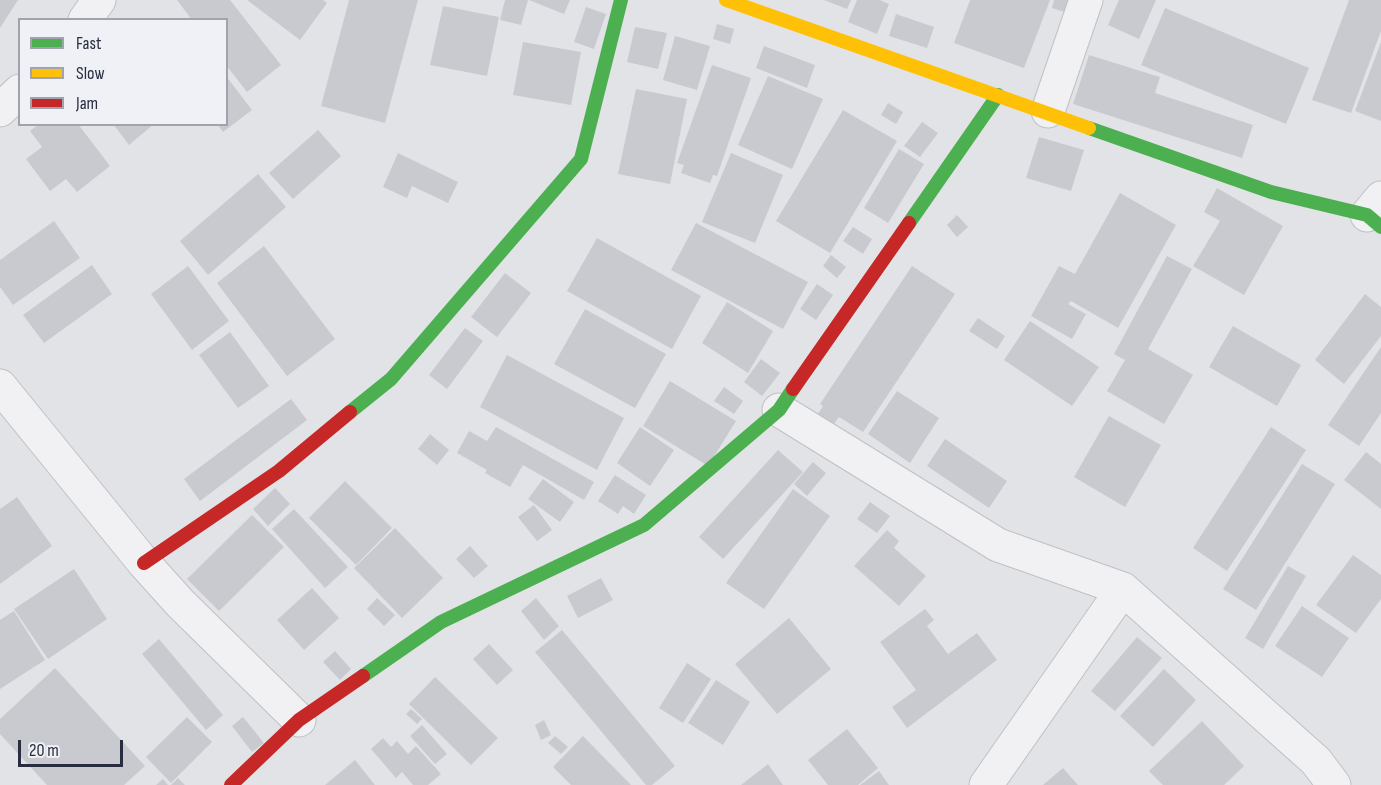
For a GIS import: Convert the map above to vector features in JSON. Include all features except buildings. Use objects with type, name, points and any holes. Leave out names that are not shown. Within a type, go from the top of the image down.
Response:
[{"type":"street","points":[[86,18],[99,0]]},
{"type":"street","points":[[144,563],[279,471],[391,379],[581,159],[621,0]]},
{"type":"street","points":[[726,0],[1048,111],[1271,192],[1376,214]]},
{"type":"street","points":[[1048,111],[1086,0]]},
{"type":"street","points":[[0,110],[18,94]]},
{"type":"street","points":[[231,785],[299,720],[441,622],[644,525],[779,410],[998,95]]},
{"type":"street","points":[[0,386],[144,563],[180,603],[299,720]]},
{"type":"street","points":[[779,410],[998,544],[1123,590],[1316,761],[1334,785]]},
{"type":"street","points":[[986,785],[1123,590]]},
{"type":"traffic: fast","points":[[350,412],[391,379],[581,159],[621,0]]},
{"type":"traffic: fast","points":[[909,223],[998,95]]},
{"type":"traffic: fast","points":[[1089,128],[1271,192],[1367,215],[1381,227]]},
{"type":"traffic: fast","points":[[363,676],[441,622],[644,525],[779,410],[793,389]]},
{"type":"traffic: slow","points":[[726,0],[1089,128]]},
{"type":"traffic: jam","points":[[793,389],[909,223]]},
{"type":"traffic: jam","points":[[144,563],[279,471],[350,412]]},
{"type":"traffic: jam","points":[[231,785],[299,720],[363,676]]}]
